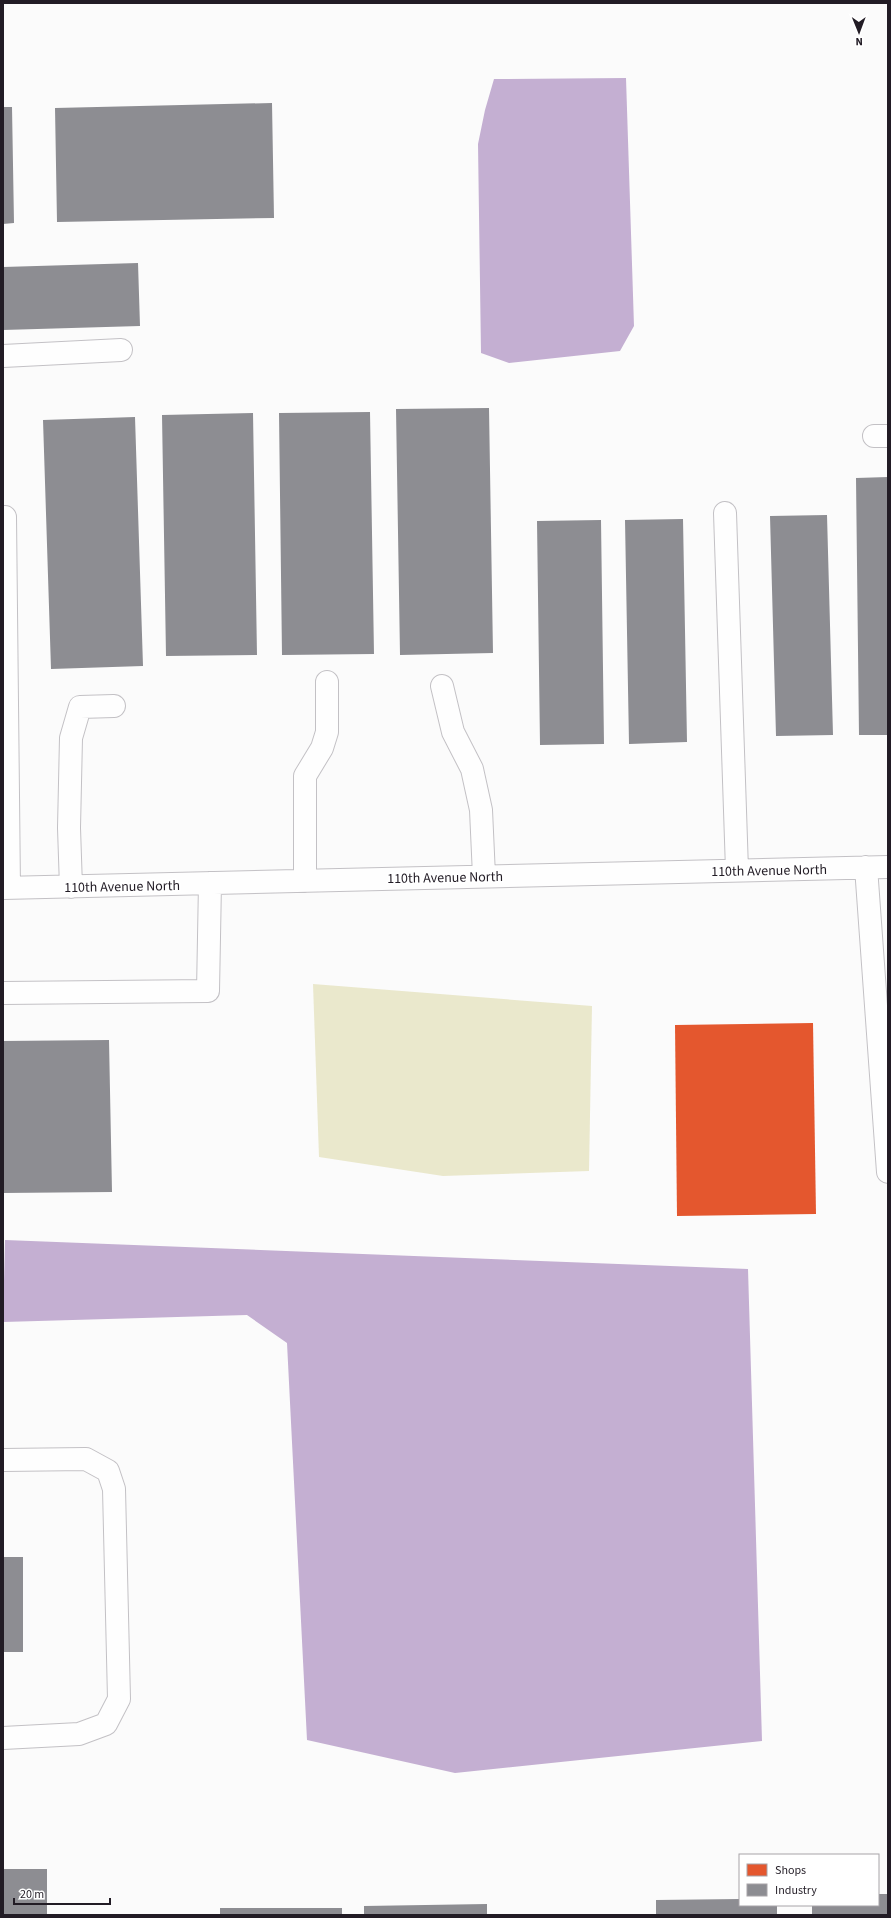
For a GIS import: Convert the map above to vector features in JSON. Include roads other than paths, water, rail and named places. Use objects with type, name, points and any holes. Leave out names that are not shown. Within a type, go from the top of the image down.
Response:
[{"type":"street","points":[[3,356],[121,350]]},
{"type":"street","points":[[726,513],[737,870]]},
{"type":"street","points":[[3,517],[5,517],[6,888]]},
{"type":"street","points":[[304,881],[305,776],[322,748],[327,732],[327,682]]},
{"type":"street","points":[[442,686],[453,732],[472,769],[481,810],[484,876]]},
{"type":"street","points":[[71,887],[69,828],[71,738],[80,708],[114,706]]},
{"type":"street","points":[[866,867],[881,967],[888,1172]]},
{"type":"street","name":"110th Avenue North","points":[[6,888],[888,867]]},
{"type":"street","points":[[3,993],[208,991],[210,883]]},
{"type":"street","points":[[3,1460],[86,1459],[108,1471],[114,1489],[120,1699],[106,1724],[79,1734],[3,1738]]}]
